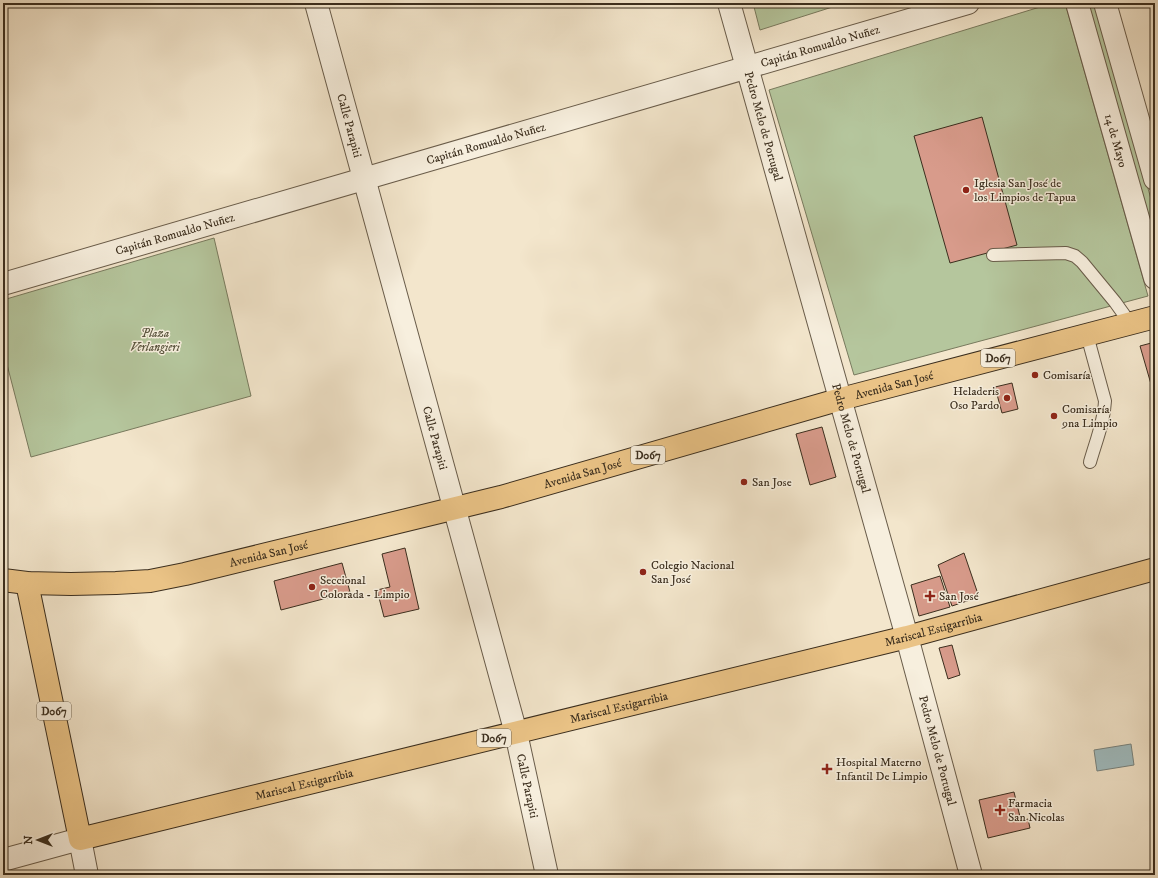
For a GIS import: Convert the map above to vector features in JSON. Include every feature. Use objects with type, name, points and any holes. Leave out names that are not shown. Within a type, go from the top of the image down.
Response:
[{"type":"main road","name":"Avenida San José","points":[[27,583],[71,584],[150,581],[192,572],[500,498],[841,399],[1155,317]]},
{"type":"main road","name":"Mariscal Estigarribia","points":[[80,839],[907,637],[1155,569]]},
{"type":"main road","name":"D067","points":[[3,580],[27,583],[80,839]]},
{"type":"street","name":"Calle Parapiti","points":[[316,3],[516,733],[547,875]]},
{"type":"street","name":"Pedro Melo de Portugal","points":[[729,3],[841,399],[971,875]]},
{"type":"street","name":"Capitán Romualdo Nuñez","points":[[3,284],[968,3]]},
{"type":"street","name":"14 de Mayo","points":[[1076,3],[1155,278]]},
{"type":"street","points":[[1105,3],[1155,179]]},
{"type":"street","points":[[3,860],[80,839],[87,875]]},
{"type":"lane","points":[[993,255],[1066,254],[1075,256],[1082,262],[1115,302],[1130,323]]},
{"type":"lane","points":[[1087,334],[1105,401],[1102,422],[1090,462]]},
{"type":"green space","points":[[753,3],[845,3],[760,30]]},
{"type":"green space","points":[[1053,3],[1065,3],[1148,296],[854,375],[769,90]]},
{"type":"green space","points":[[1085,3],[1095,3],[1155,213],[1155,246]]},
{"type":"green space","name":"Plaza Verlangieri","points":[[214,238],[251,396],[31,457],[3,349],[3,300]]},
{"type":"water","points":[[1131,744],[1134,765],[1097,771],[1094,750]]},
{"type":"building","name":"Iglesia San José de los Limpios de Tapua","points":[[982,117],[1017,245],[950,263],[914,136]]},
{"type":"building","points":[[1155,342],[1155,398],[1140,346]]},
{"type":"building","name":"Heladeris Oso Pardo","points":[[1012,383],[1018,409],[1002,413],[995,387]]},
{"type":"building","points":[[822,427],[836,477],[810,485],[796,434]]},
{"type":"building","points":[[405,548],[419,609],[384,617],[377,590],[390,587],[382,554]]},
{"type":"building","points":[[964,553],[979,597],[952,606],[938,565]]},
{"type":"building","name":"Seccional Colorada - Limpio","points":[[342,563],[350,592],[281,610],[274,581]]},
{"type":"building","name":"San José","points":[[940,576],[950,607],[919,616],[911,585]]},
{"type":"building","points":[[952,645],[960,675],[948,679],[939,648]]},
{"type":"building","name":"Farmacia San Nicolas","points":[[1014,792],[1021,821],[1028,819],[1030,828],[988,838],[979,800]]},
{"type":"place","name":"Iglesia San José de los Limpios de Tapua","points":[[966,190]]},
{"type":"place","name":"Comisaría","points":[[1035,375]]},
{"type":"place","name":"Heladeris Oso Pardo","points":[[1007,398]]},
{"type":"place","name":"Comisaría 9na Limpio","points":[[1054,416]]},
{"type":"place","name":"San Jose","points":[[744,482]]},
{"type":"place","name":"Colegio Nacional San José","points":[[643,572]]},
{"type":"place","name":"Seccional Colorada - Limpio","points":[[312,587]]},
{"type":"place","name":"San José","points":[[930,596]]},
{"type":"place","name":"Hospital Materno Infantil De Limpio","points":[[827,769]]},
{"type":"place","name":"Farmacia San Nicolas","points":[[1000,810]]}]
